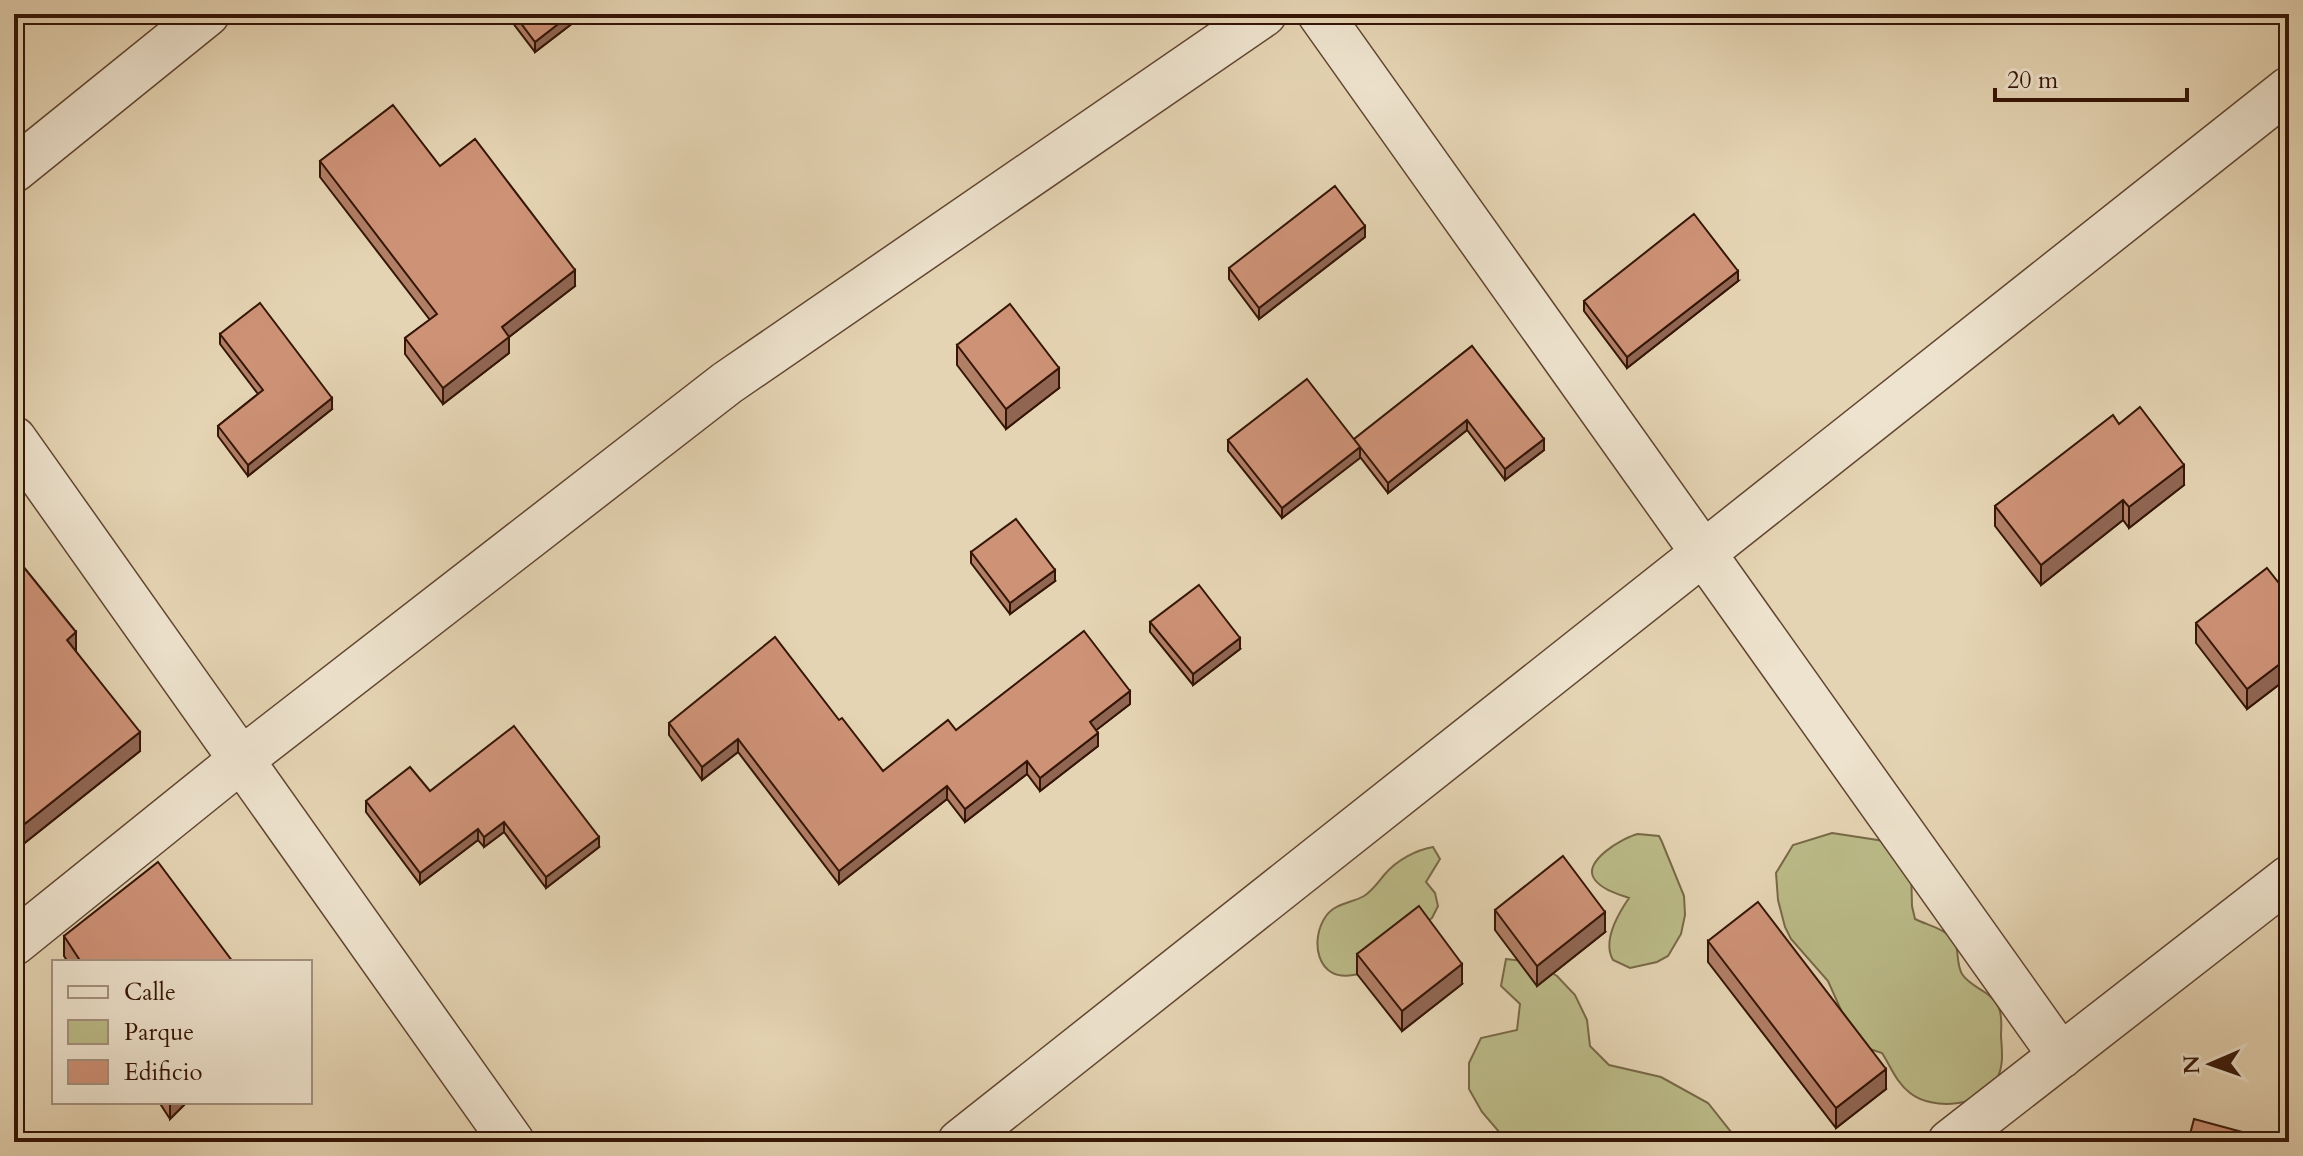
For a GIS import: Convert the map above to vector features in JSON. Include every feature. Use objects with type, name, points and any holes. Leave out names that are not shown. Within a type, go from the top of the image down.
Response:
[{"type":"street","points":[[14,170],[207,14]]},
{"type":"street","points":[[14,943],[241,760],[727,383],[1264,14]]},
{"type":"street","points":[[1320,14],[2061,1056]]},
{"type":"street","points":[[960,1142],[2289,89]]},
{"type":"street","points":[[14,439],[512,1142]]},
{"type":"street","points":[[1950,1142],[2289,878]]},
{"type":"green space","points":[[1832,833],[1884,841],[1911,866],[1915,919],[1941,930],[1951,938],[1962,974],[1998,1006],[2001,1013],[2001,1068],[1997,1079],[1980,1096],[1944,1104],[1920,1099],[1905,1089],[1882,1053],[1870,1049],[1850,1030],[1828,981],[1791,939],[1778,900],[1776,873],[1793,845]]},
{"type":"green space","points":[[1638,834],[1659,836],[1684,896],[1685,915],[1681,934],[1668,956],[1657,962],[1630,968],[1613,960],[1609,945],[1616,920],[1629,898],[1602,886],[1592,873],[1598,858],[1606,851]]},
{"type":"green space","points":[[1433,847],[1440,859],[1426,882],[1435,893],[1438,906],[1432,918],[1363,973],[1341,975],[1324,966],[1318,936],[1326,916],[1334,908],[1367,894],[1401,860]]},
{"type":"green space","points":[[1506,959],[1533,962],[1557,976],[1575,995],[1587,1020],[1590,1046],[1609,1065],[1661,1077],[1708,1103],[1739,1142],[1518,1142],[1500,1133],[1482,1112],[1469,1089],[1469,1063],[1481,1038],[1517,1030],[1520,1004],[1501,986]]},
{"type":"building","points":[[514,14],[571,14],[535,42]]},
{"type":"building","points":[[393,105],[440,166],[475,139],[575,270],[502,327],[509,337],[443,388],[405,338],[437,314],[320,161]]},
{"type":"building","points":[[1335,186],[1365,226],[1259,308],[1229,268]]},
{"type":"building","points":[[1694,214],[1738,271],[1627,357],[1584,301]]},
{"type":"building","points":[[260,303],[332,398],[248,465],[218,426],[263,390],[220,334]]},
{"type":"building","points":[[1010,304],[1059,368],[1006,409],[957,345]]},
{"type":"building","points":[[1472,346],[1544,439],[1505,469],[1467,420],[1388,483],[1354,439]]},
{"type":"building","points":[[1307,379],[1360,447],[1282,508],[1228,440]]},
{"type":"building","points":[[2140,407],[2184,465],[2129,507],[2123,500],[2041,565],[1995,506],[2113,415],[2119,424]]},
{"type":"building","points":[[1016,519],[1055,570],[1010,603],[971,552]]},
{"type":"building","points":[[14,555],[76,632],[67,640],[140,732],[17,830],[14,826]]},
{"type":"building","points":[[2267,568],[2289,596],[2289,657],[2247,689],[2196,623]]},
{"type":"building","points":[[1199,585],[1240,638],[1193,674],[1150,622]]},
{"type":"building","points":[[1084,631],[1130,691],[1090,722],[1098,733],[1040,778],[1027,761],[965,809],[947,786],[839,871],[738,739],[702,767],[669,723],[775,637],[883,771],[948,720],[956,730]]},
{"type":"building","points":[[514,726],[599,837],[546,877],[504,822],[484,837],[478,829],[420,873],[366,801],[410,767],[430,791]]},
{"type":"building","points":[[1563,856],[1605,912],[1537,966],[1495,910]]},
{"type":"building","points":[[158,862],[232,960],[80,960],[64,936]]},
{"type":"building","points":[[1758,902],[1886,1069],[1836,1108],[1708,941]]},
{"type":"building","points":[[1419,906],[1462,964],[1402,1011],[1357,954]]},
{"type":"building","points":[[2194,1119],[2272,1140],[2272,1142],[2188,1142]]}]
